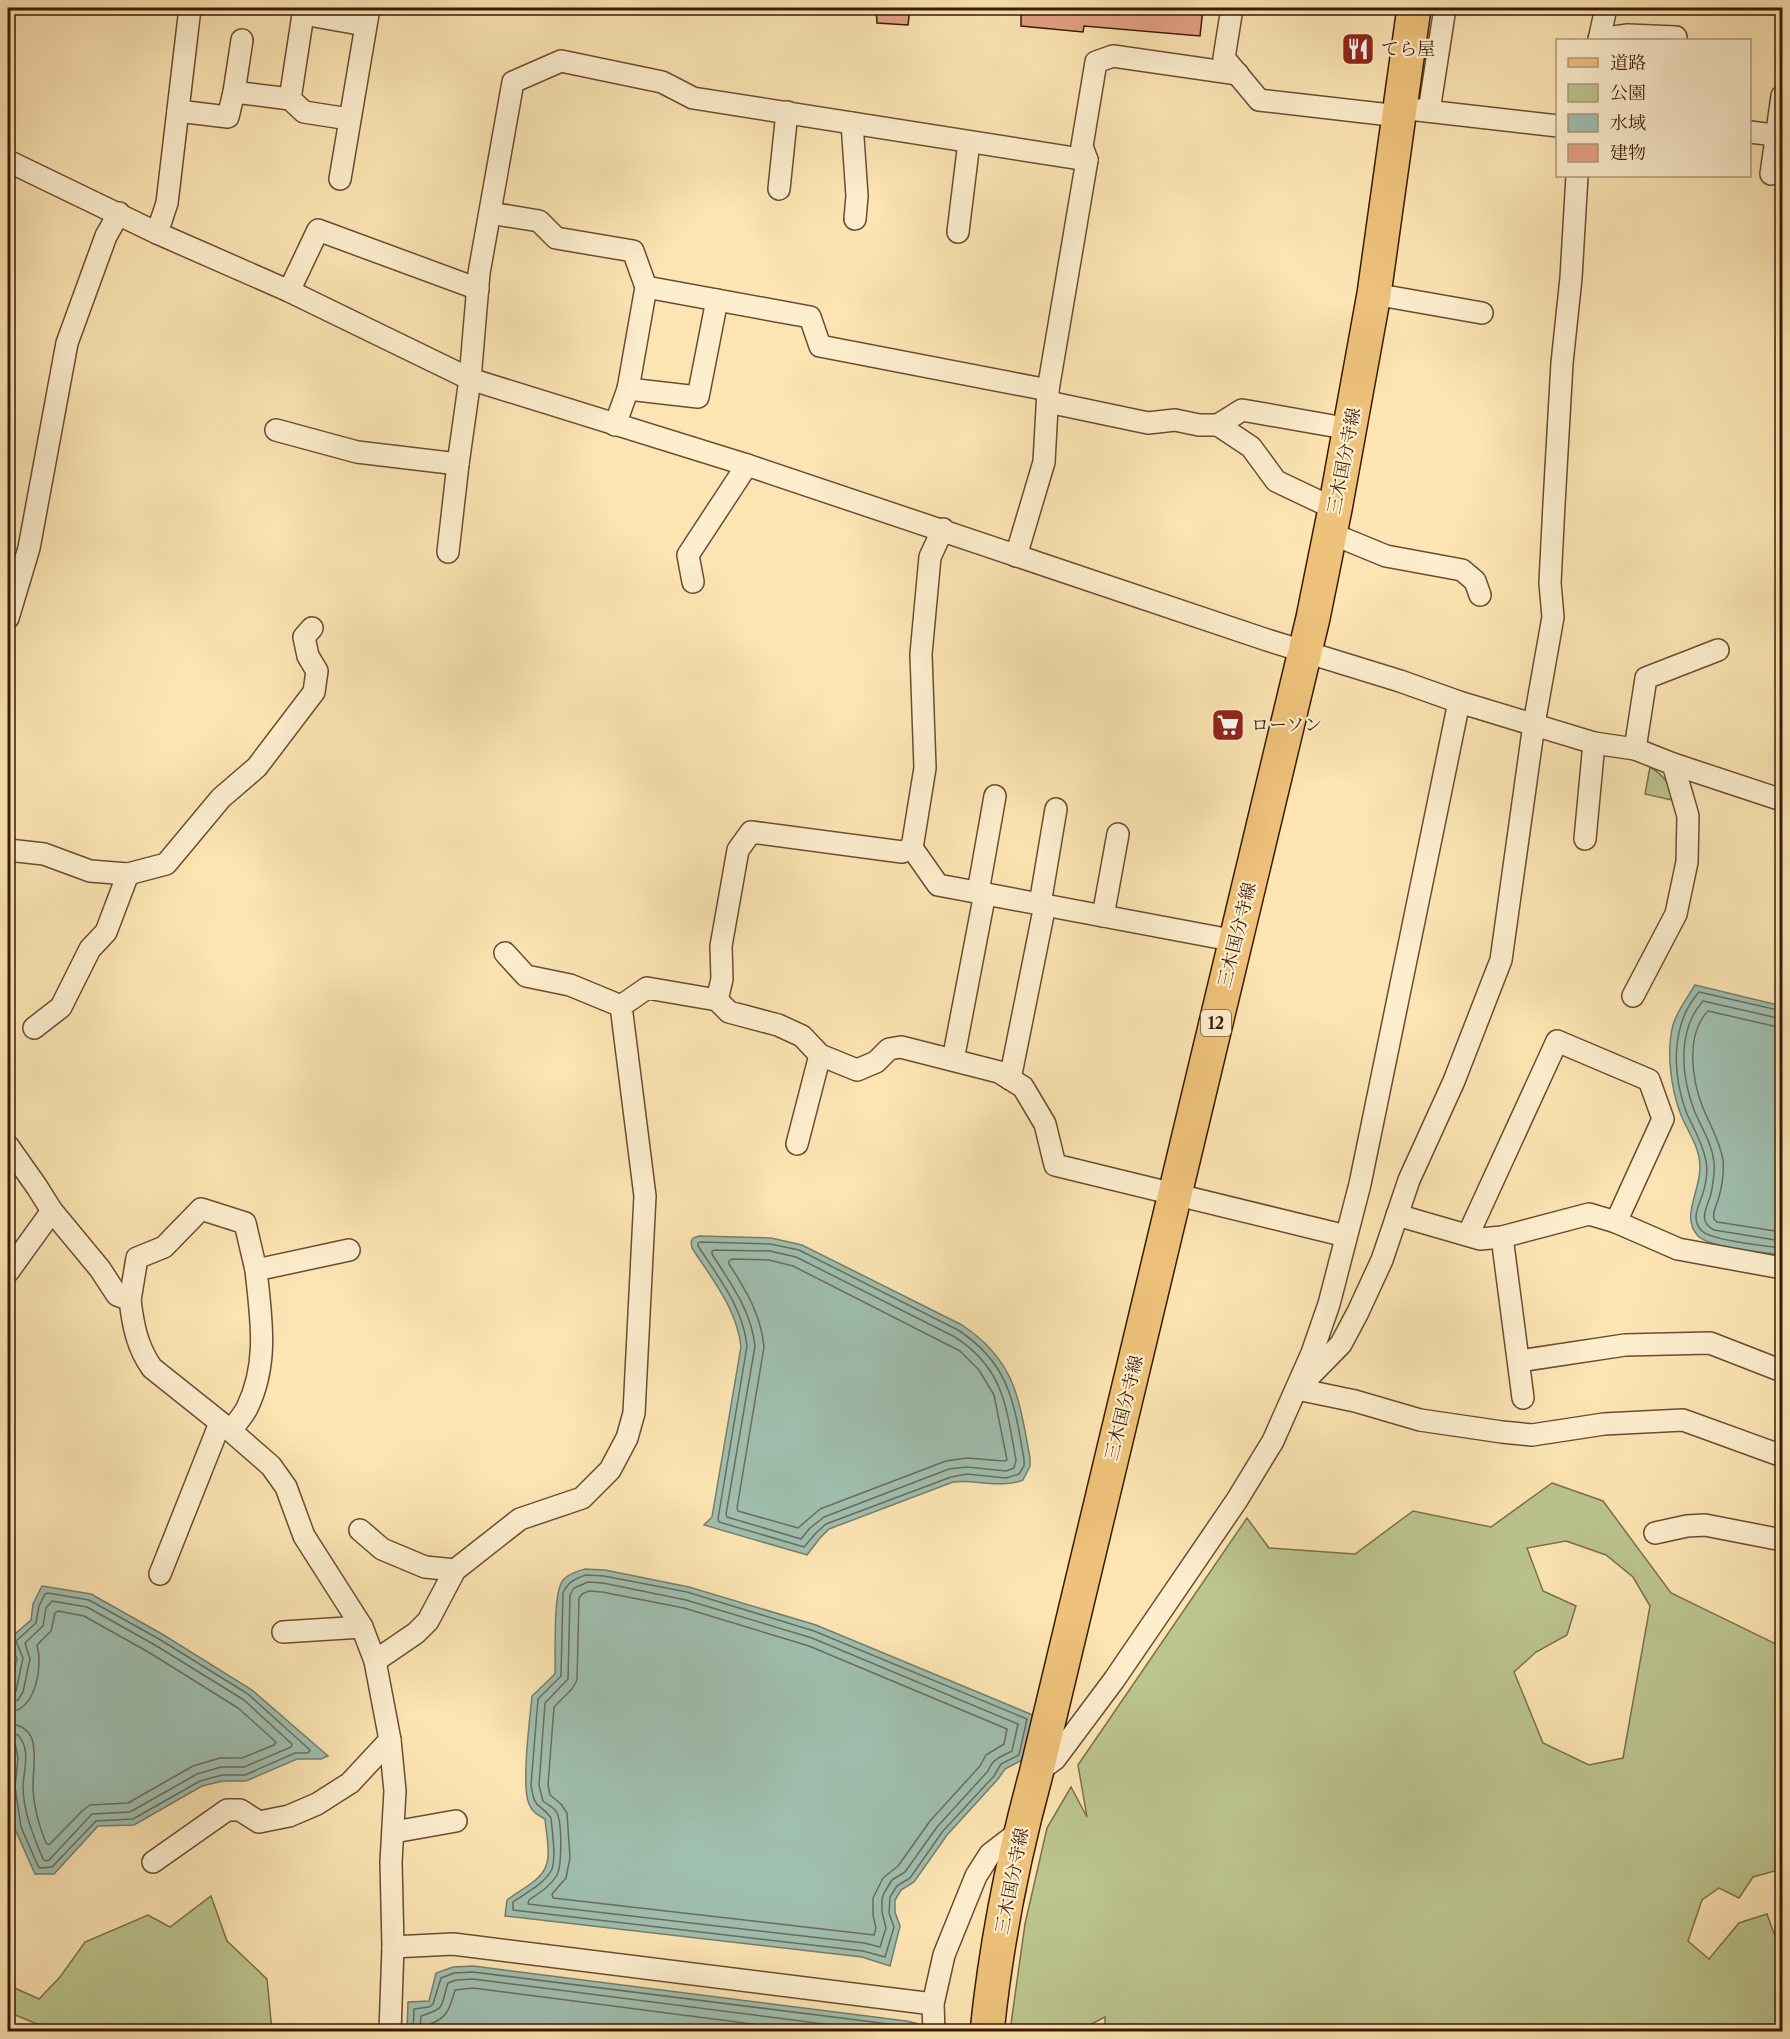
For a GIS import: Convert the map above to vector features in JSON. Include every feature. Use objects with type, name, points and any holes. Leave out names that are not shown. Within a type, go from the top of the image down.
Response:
[{"type":"main road","name":"三木国分寺線","points":[[987,2031],[993,1978],[1020,1831],[1036,1774],[1236,941],[1305,651],[1333,521],[1409,112],[1414,8]]},
{"type":"street","points":[[157,233],[167,203],[190,8]]},
{"type":"street","points":[[1233,8],[1224,58],[1259,100],[1556,126]]},
{"type":"street","points":[[1409,112],[1445,8]]},
{"type":"street","points":[[1599,39],[1606,8]]},
{"type":"street","points":[[290,99],[304,11],[367,16],[340,179]]},
{"type":"street","points":[[1605,39],[1628,35],[1676,37]]},
{"type":"street","points":[[178,111],[228,117],[242,40]]},
{"type":"street","points":[[1016,556],[1044,462],[1048,396],[1087,160],[1082,146],[1096,62],[1113,56],[1238,74]]},
{"type":"street","points":[[448,552],[470,379],[478,289],[513,82],[561,62],[663,82],[693,98],[1087,160]]},
{"type":"street","points":[[234,92],[290,99],[304,112],[349,119]]},
{"type":"street","points":[[1771,174],[1779,135],[1782,96]]},
{"type":"street","points":[[779,189],[787,112]]},
{"type":"street","points":[[852,123],[857,196],[855,219]]},
{"type":"street","points":[[1751,132],[1779,135]]},
{"type":"street","points":[[958,232],[969,142]]},
{"type":"street","points":[[8,161],[157,233],[289,291],[470,379],[943,529],[1016,556],[1459,702],[1594,743],[1635,749],[1782,800]]},
{"type":"street","points":[[1297,1389],[1341,1344],[1382,1260],[1409,1180],[1454,1081],[1501,960],[1534,724],[1552,617],[1550,583],[1555,481],[1562,363],[1571,278],[1576,177]]},
{"type":"street","points":[[8,618],[29,548],[67,343],[106,236],[119,213]]},
{"type":"street","points":[[490,213],[539,221],[556,238],[633,251],[646,287],[628,389],[615,425]]},
{"type":"street","points":[[289,291],[318,230],[478,289]]},
{"type":"street","points":[[646,287],[810,317],[820,346],[1048,396],[1148,423],[1175,420],[1199,425],[1218,424],[1242,410],[1350,429]]},
{"type":"street","points":[[1374,294],[1482,313]]},
{"type":"street","points":[[628,389],[698,397],[717,300]]},
{"type":"street","points":[[1218,424],[1251,447],[1275,481],[1386,556],[1462,570],[1475,581],[1480,595]]},
{"type":"street","points":[[276,430],[357,452],[458,464]]},
{"type":"street","points":[[693,582],[688,555],[747,465]]},
{"type":"street","points":[[943,529],[930,557],[921,654],[925,768],[912,848],[938,885],[1236,941]]},
{"type":"street","points":[[8,850],[44,854],[90,871],[128,874],[166,864],[221,798],[257,767],[314,692],[317,670],[308,656],[304,637],[312,628]]},
{"type":"street","points":[[1635,749],[1646,678],[1718,650]]},
{"type":"street","points":[[1036,1774],[1055,1759],[1114,1680],[1237,1500],[1273,1441],[1312,1353],[1329,1304],[1359,1184],[1459,702]]},
{"type":"street","points":[[1586,839],[1594,743]]},
{"type":"street","points":[[1634,996],[1676,914],[1687,862],[1688,816],[1674,764]]},
{"type":"street","points":[[954,1060],[995,796]]},
{"type":"street","points":[[1010,1079],[1042,904],[1056,809]]},
{"type":"street","points":[[717,1000],[722,979],[721,946],[738,850],[751,832],[902,852],[912,848]]},
{"type":"street","points":[[1103,916],[1118,834]]},
{"type":"street","points":[[34,1028],[61,1007],[90,949],[106,932],[128,874]]},
{"type":"street","points":[[505,953],[526,976],[570,985],[621,1006]]},
{"type":"street","points":[[621,1006],[647,988],[717,1000],[729,1012],[778,1025],[802,1036],[820,1055],[857,1070],[876,1062],[889,1049],[901,1047],[999,1072],[1023,1087],[1045,1124],[1055,1165],[1346,1236]]},
{"type":"street","points":[[375,1661],[416,1633],[428,1621],[454,1570],[520,1519],[582,1498],[610,1470],[627,1438],[634,1413],[645,1196],[621,1006]]},
{"type":"street","points":[[1467,1235],[1557,1041],[1649,1080],[1663,1119],[1616,1222]]},
{"type":"street","points":[[797,1144],[820,1055]]},
{"type":"street","points":[[8,1146],[38,1187],[52,1211],[100,1269],[117,1295],[130,1300]]},
{"type":"street","points":[[160,1574],[226,1427],[247,1408],[261,1365],[263,1337],[256,1270],[245,1223],[201,1209],[164,1247],[137,1258],[130,1300],[134,1332],[143,1355],[152,1368],[226,1427],[271,1466],[286,1487],[304,1536],[362,1628],[375,1661],[390,1740],[395,1791],[391,1862],[393,1947],[390,2031]]},
{"type":"street","points":[[8,1272],[52,1211]]},
{"type":"street","points":[[1397,1215],[1480,1239],[1502,1237],[1589,1214],[1616,1222],[1678,1249],[1782,1268]]},
{"type":"street","points":[[1502,1237],[1523,1398]]},
{"type":"street","points":[[256,1270],[349,1250]]},
{"type":"street","points":[[1519,1361],[1625,1345],[1710,1343],[1782,1371]]},
{"type":"street","points":[[1297,1389],[1354,1401],[1420,1420],[1532,1435],[1604,1424],[1683,1420],[1782,1456]]},
{"type":"street","points":[[1655,1533],[1687,1526],[1705,1526],[1782,1540]]},
{"type":"street","points":[[360,1530],[382,1549],[425,1567],[454,1570]]},
{"type":"street","points":[[283,1632],[362,1628]]},
{"type":"street","points":[[153,1862],[227,1810],[240,1810],[259,1822],[289,1816],[317,1803],[350,1783],[390,1740]]},
{"type":"street","points":[[394,1832],[456,1821]]},
{"type":"street","points":[[934,2031],[933,2004],[944,1955],[976,1876],[990,1854],[1020,1831]]},
{"type":"street","points":[[393,1947],[453,1944],[933,2004]]},
{"type":"green space","points":[[1650,767],[1667,782],[1676,801],[1645,794]]},
{"type":"green space","points":[[1552,1483],[1603,1501],[1671,1593],[1782,1647],[1782,1869],[1753,1877],[1739,1898],[1719,1888],[1702,1900],[1688,1941],[1709,1959],[1739,1923],[1767,1914],[1777,1942],[1782,1949],[1782,2031],[1092,2031],[1105,2024],[1105,2017],[1078,2031],[1010,2031],[1025,1924],[1047,1828],[1071,1787],[1087,1817],[1078,1765],[1247,1518],[1269,1548],[1355,1554],[1413,1511],[1491,1527]],"holes":[[[1566,1541],[1606,1555],[1633,1577],[1650,1606],[1623,1758],[1589,1765],[1543,1743],[1514,1672],[1536,1652],[1567,1635],[1576,1606],[1543,1591],[1527,1548]]]},
{"type":"green space","points":[[211,1896],[227,1941],[267,1979],[272,2031],[54,2031],[8,2012],[8,1985],[39,1999],[60,1977],[85,1942],[148,1915],[170,1927]]},
{"type":"water","points":[[1695,985],[1782,1006],[1782,1255],[1714,1244],[1698,1236],[1693,1229],[1691,1212],[1700,1166],[1696,1146],[1681,1115],[1675,1094],[1670,1047],[1675,1020]]},
{"type":"water","points":[[699,1236],[771,1238],[802,1245],[962,1325],[994,1353],[1012,1383],[1018,1399],[1030,1458],[1030,1466],[1023,1480],[1006,1484],[953,1482],[829,1529],[807,1555],[704,1525],[712,1517],[741,1347],[739,1333],[729,1307],[692,1248],[693,1238]]},
{"type":"water","points":[[585,1569],[605,1570],[689,1587],[816,1625],[1035,1716],[1024,1759],[1005,1769],[947,1835],[914,1882],[901,1890],[895,1900],[895,1912],[900,1926],[890,1966],[862,1957],[505,1916],[507,1900],[529,1885],[546,1866],[548,1849],[545,1819],[532,1809],[527,1795],[527,1752],[532,1696],[555,1674],[555,1624],[560,1586],[569,1575]]},
{"type":"water","points":[[42,1586],[91,1594],[162,1634],[252,1690],[328,1756],[321,1759],[297,1759],[246,1781],[223,1781],[202,1786],[134,1825],[98,1826],[54,1874],[35,1874],[15,1829],[10,1788],[12,1757],[8,1732],[8,1702],[17,1658],[8,1640],[31,1620],[33,1604]]},
{"type":"water","points":[[473,1966],[906,2021],[920,2025],[925,2031],[407,2032],[408,2002],[429,2001],[436,1973],[453,1967]]},
{"type":"building","points":[[876,8],[910,8],[908,25],[877,23]]},
{"type":"building","points":[[1021,8],[1203,8],[1200,36],[1084,26],[1083,32],[1021,26]]},
{"type":"place","name":"てら屋","points":[[1358,49]]},
{"type":"place","name":"ローソン","points":[[1228,725]]}]
